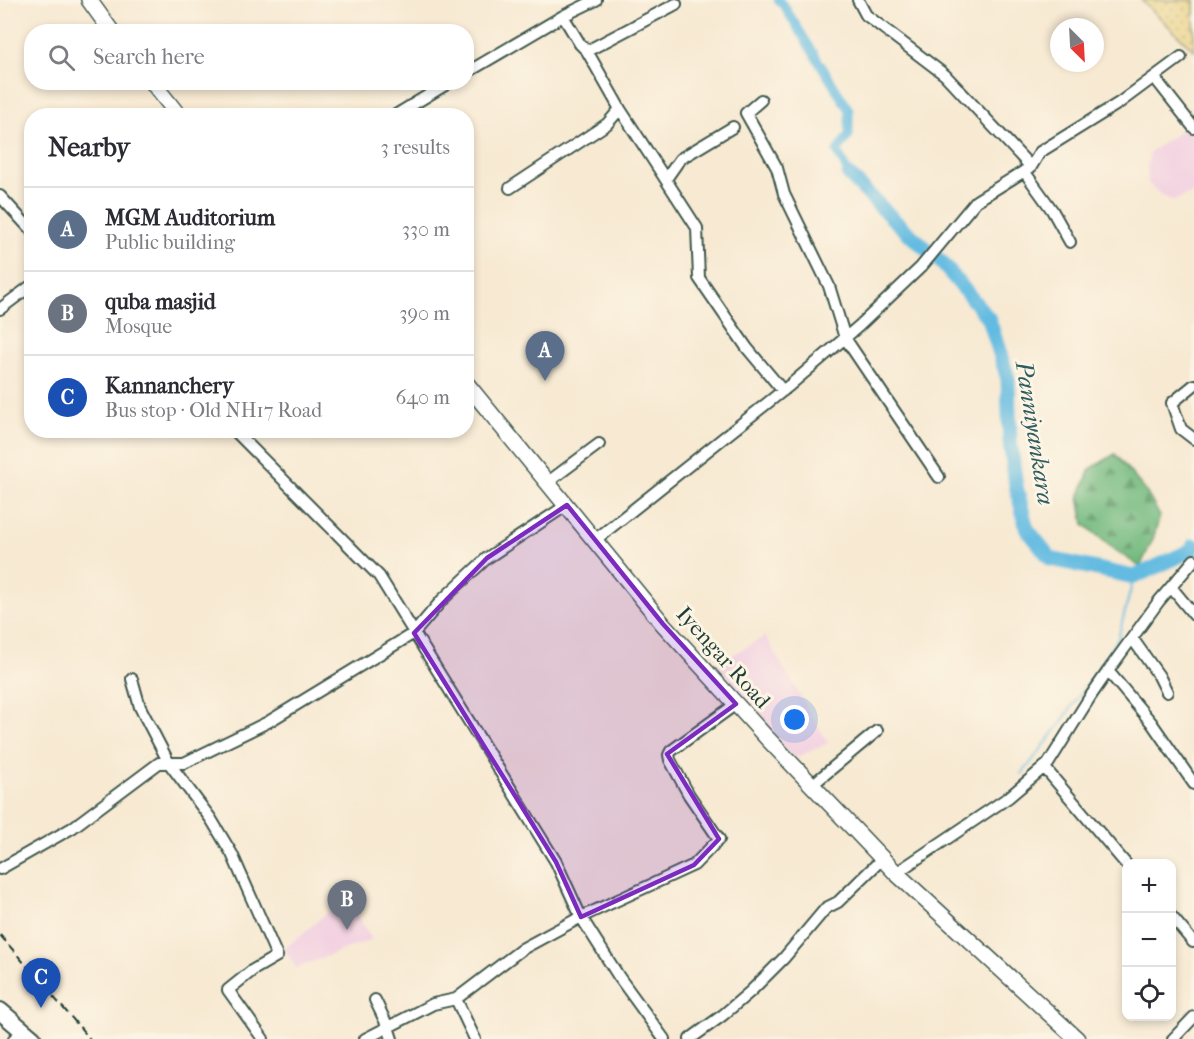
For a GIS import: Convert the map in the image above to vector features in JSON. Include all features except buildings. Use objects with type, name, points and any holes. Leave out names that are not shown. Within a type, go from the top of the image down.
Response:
[{"type":"main road","points":[[89,0],[106,24]]},
{"type":"main road","points":[[158,90],[173,108]]},
{"type":"main road","name":"Iyengar Road","points":[[474,392],[663,624],[736,704],[896,873],[1077,1039]]},
{"type":"main road","points":[[0,1011],[24,1036]]},
{"type":"street","points":[[474,68],[563,16],[596,0]]},
{"type":"street","points":[[858,0],[866,15],[945,75],[1027,169],[1070,242]]},
{"type":"street","points":[[587,51],[676,4]]},
{"type":"street","points":[[563,16],[697,228],[699,278],[747,348],[783,391]]},
{"type":"street","points":[[595,540],[783,391],[845,338],[921,267],[976,201],[1027,169],[1040,152],[1119,103],[1181,57]]},
{"type":"street","points":[[1154,77],[1194,128]]},
{"type":"street","points":[[407,108],[437,90]]},
{"type":"street","points":[[761,100],[746,113],[777,168],[784,194],[829,286],[845,338],[939,477]]},
{"type":"street","points":[[510,188],[607,124],[620,109]]},
{"type":"street","points":[[666,179],[680,159],[733,127]]},
{"type":"street","points":[[0,196],[24,222]]},
{"type":"street","points":[[0,309],[24,291]]},
{"type":"street","points":[[1194,385],[1172,403],[1181,429],[1194,439]]},
{"type":"street","points":[[242,438],[379,576],[556,862],[581,917],[619,977],[664,1039]]},
{"type":"street","points":[[549,482],[599,444]]},
{"type":"street","points":[[0,869],[72,828],[159,763],[184,763],[268,722],[414,633],[442,600],[487,558],[567,505]]},
{"type":"street","points":[[896,873],[1009,798],[1048,764],[1089,697],[1159,601],[1194,560]]},
{"type":"street","points":[[1171,587],[1194,615]]},
{"type":"street","points":[[1132,638],[1159,676],[1167,692]]},
{"type":"street","points":[[1108,671],[1151,722],[1194,784]]},
{"type":"street","points":[[132,679],[140,707],[169,763],[211,819],[232,854],[278,956],[253,970],[228,990],[263,1039]]},
{"type":"street","points":[[365,1039],[434,1004],[456,999],[522,949],[581,917],[693,865],[719,839],[689,795],[669,755],[671,751],[736,704]]},
{"type":"street","points":[[812,785],[877,731]]},
{"type":"street","points":[[1044,768],[1122,859]]},
{"type":"street","points":[[690,1039],[751,991],[784,958],[826,908],[838,902],[882,859]]},
{"type":"street","points":[[1176,922],[1193,942]]},
{"type":"street","points":[[456,999],[475,1039]]},
{"type":"street","points":[[375,1000],[392,1039]]},
{"type":"street","points":[[1173,1039],[1194,1017]]},
{"type":"highlighted area","points":[[567,505],[663,624],[736,704],[667,754],[719,839],[694,865],[581,917],[556,862],[414,633],[487,558]]},
{"type":"shaded area","points":[[1192,123],[1194,125],[1194,193],[1173,201],[1161,195],[1148,183],[1147,167],[1150,152]]},
{"type":"shaded area","points":[[765,636],[828,743],[793,759],[715,665]]},
{"type":"shaded area","points":[[346,897],[372,939],[296,968],[284,949]]},
{"type":"green space","points":[[1115,454],[1145,490],[1160,516],[1153,539],[1140,567],[1112,548],[1084,524],[1079,497],[1090,469]]},
{"type":"sand","points":[[1141,0],[1194,0],[1194,50]]},
{"type":"waterway","points":[[778,0],[849,110],[849,135],[837,151],[849,175]]},
{"type":"waterway","name":"Panniyankara","points":[[849,175],[942,263],[989,319],[1008,379],[1010,441],[1016,486],[1027,529],[1051,559],[1134,577],[1190,551],[1194,546]]},
{"type":"waterway","points":[[1022,774],[1059,726],[1118,638],[1134,577]]},
{"type":"railway","points":[[0,935],[90,1039]]},
{"type":"place","name":"MGM Auditorium","points":[[545,381]]},
{"type":"place","name":"quba masjid","points":[[347,930]]},
{"type":"place","name":"Kannanchery","points":[[41,1008]]}]
